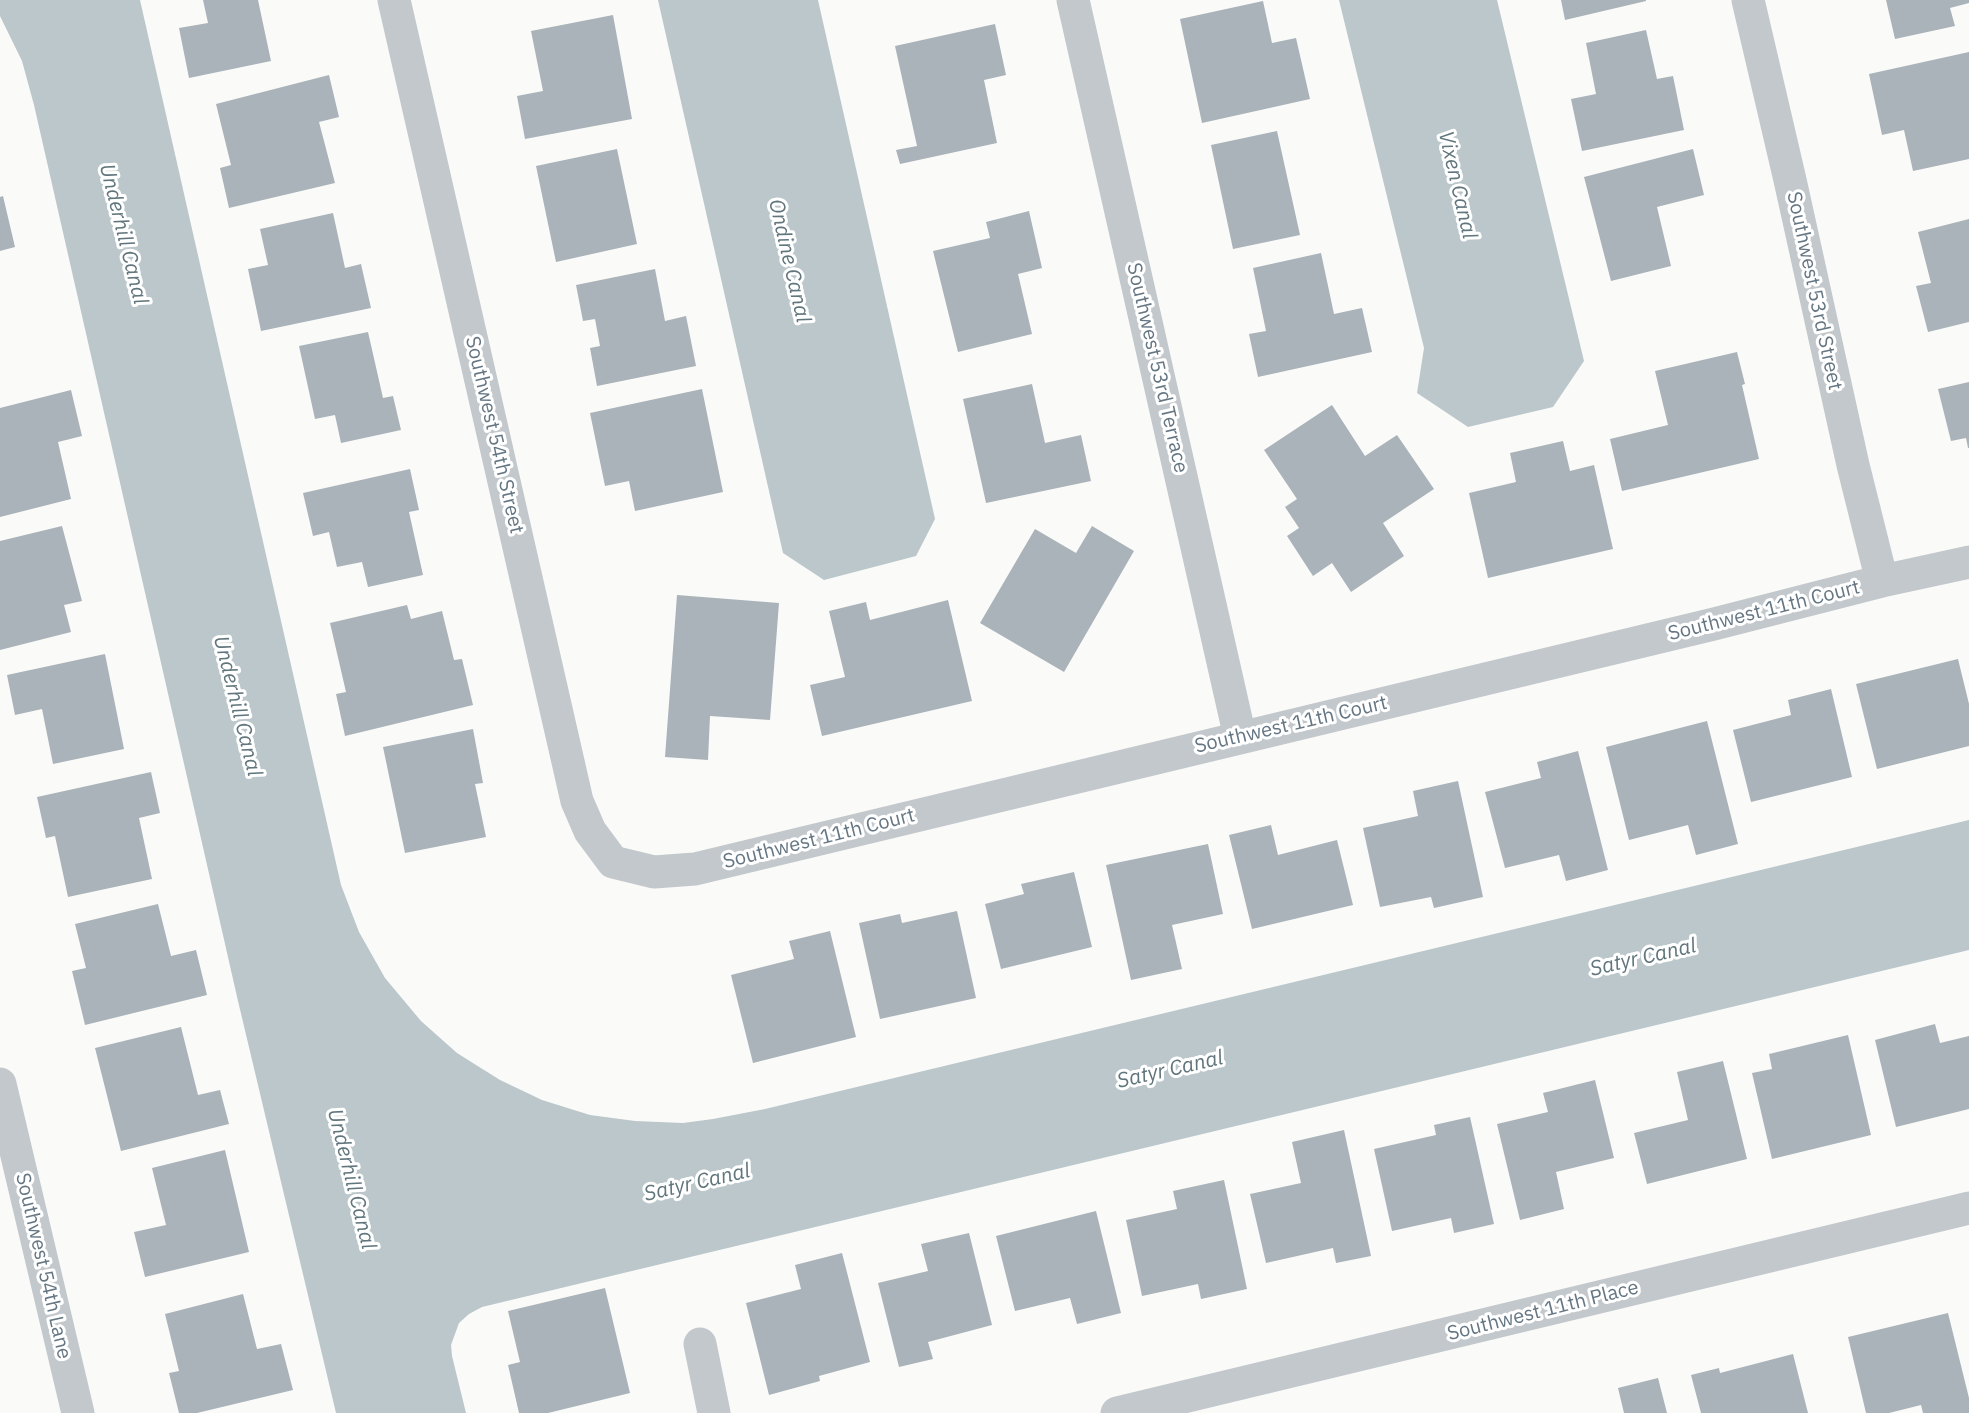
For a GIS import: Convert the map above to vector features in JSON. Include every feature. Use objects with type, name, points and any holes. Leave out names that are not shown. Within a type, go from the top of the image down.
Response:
[{"type":"street","name":"Southwest 54th Street","points":[[394,0],[577,801],[590,831],[613,862]]},
{"type":"street","name":"Southwest 53rd Terrace","points":[[1073,0],[1240,737]]},
{"type":"street","name":"Southwest 53rd Street","points":[[1748,0],[1852,465],[1882,581]]},
{"type":"street","name":"Southwest 11th Court","points":[[613,862],[654,873],[695,869],[1703,627],[1882,581],[1969,562]]},
{"type":"street","name":"Southwest 54th Lane","points":[[0,1084],[13,1201],[78,1413]]},
{"type":"street","name":"Southwest 11th Place","points":[[1117,1413],[1969,1208]]},
{"type":"street","points":[[700,1344],[714,1413]]},
{"type":"water","points":[[0,0],[140,0],[341,885],[359,932],[385,978],[421,1021],[457,1053],[500,1080],[542,1100],[590,1115],[635,1121],[683,1123],[713,1119],[765,1109],[1969,820],[1969,950],[482,1307],[459,1323],[451,1345],[466,1413],[336,1413],[238,1001],[34,105],[22,61],[0,16]]},
{"type":"water","name":"Ondine Canal","points":[[658,0],[818,0],[935,519],[916,556],[824,580],[783,553]]},
{"type":"water","name":"Vixen Canal","points":[[1339,0],[1497,0],[1584,361],[1553,407],[1468,427],[1417,393],[1424,348]]},
{"type":"building","points":[[203,0],[258,0],[271,61],[189,78],[179,28],[208,23]]},
{"type":"building","points":[[1561,0],[1646,0],[1646,1],[1565,20]]},
{"type":"building","points":[[1886,0],[1969,0],[1969,3],[1950,8],[1955,26],[1895,39]]},
{"type":"building","points":[[1263,1],[1272,43],[1296,38],[1310,99],[1202,123],[1180,19]]},
{"type":"building","points":[[613,15],[632,119],[525,139],[517,96],[543,91],[531,31]]},
{"type":"building","points":[[995,24],[1006,75],[984,80],[997,143],[900,164],[896,150],[917,146],[895,46]]},
{"type":"building","points":[[1646,30],[1657,79],[1673,76],[1684,130],[1582,151],[1571,99],[1596,94],[1586,43]]},
{"type":"building","points":[[1969,52],[1969,159],[1913,171],[1904,130],[1882,135],[1869,74]]},
{"type":"building","points":[[329,75],[339,117],[319,122],[335,183],[229,208],[220,168],[231,165],[216,104]]},
{"type":"building","points":[[1277,131],[1300,235],[1233,249],[1211,145]]},
{"type":"building","points":[[617,149],[637,244],[556,262],[536,166]]},
{"type":"building","points":[[1693,149],[1704,195],[1657,207],[1671,266],[1611,281],[1584,177]]},
{"type":"building","points":[[3,196],[15,247],[0,251],[0,197]]},
{"type":"building","points":[[1029,211],[1042,268],[1018,274],[1032,334],[958,352],[933,251],[990,238],[986,222]]},
{"type":"building","points":[[333,213],[345,268],[361,264],[371,308],[261,331],[248,269],[268,265],[260,229]]},
{"type":"building","points":[[1969,219],[1969,322],[1928,332],[1916,286],[1931,283],[1918,232]]},
{"type":"building","points":[[1321,253],[1334,314],[1362,308],[1372,352],[1258,377],[1249,334],[1266,331],[1253,268]]},
{"type":"building","points":[[655,269],[665,321],[686,316],[696,366],[597,386],[590,348],[600,346],[595,319],[583,321],[576,285]]},
{"type":"building","points":[[368,332],[383,398],[393,396],[401,430],[341,443],[335,415],[315,419],[299,346]]},
{"type":"building","points":[[1737,352],[1759,459],[1622,491],[1610,439],[1668,425],[1655,371]]},
{"type":"building","points":[[1969,382],[1968,448],[1966,438],[1951,441],[1938,389]]},
{"type":"building","points":[[1032,384],[1045,443],[1081,435],[1091,481],[986,503],[963,399]]},
{"type":"building","points":[[702,389],[723,492],[635,511],[629,481],[605,486],[590,413]]},
{"type":"building","points":[[71,390],[82,436],[58,442],[71,499],[0,517],[0,408]]},
{"type":"building","points":[[1332,405],[1365,456],[1397,435],[1434,489],[1383,523],[1404,556],[1351,592],[1332,563],[1313,576],[1287,536],[1299,528],[1285,507],[1297,499],[1264,450]]},
{"type":"building","points":[[1563,441],[1570,471],[1594,465],[1613,549],[1488,578],[1469,493],[1516,482],[1510,453]]},
{"type":"building","points":[[410,469],[419,510],[409,512],[423,575],[368,587],[362,562],[337,567],[329,532],[313,536],[303,493]]},
{"type":"building","points":[[62,526],[82,601],[64,605],[71,632],[0,650],[0,541]]},
{"type":"building","points":[[1092,526],[1134,551],[1064,672],[980,623],[1035,529],[1076,553]]},
{"type":"building","points":[[677,595],[779,603],[770,720],[710,716],[708,760],[665,757]]},
{"type":"building","points":[[948,600],[972,701],[822,736],[810,685],[845,677],[829,611],[866,602],[870,620]]},
{"type":"building","points":[[407,605],[411,619],[442,611],[454,660],[462,659],[473,705],[345,736],[336,694],[346,692],[330,623]]},
{"type":"building","points":[[105,654],[124,749],[53,764],[42,709],[15,715],[7,675]]},
{"type":"building","points":[[1958,659],[1969,704],[1969,746],[1877,769],[1856,684]]},
{"type":"building","points":[[1831,689],[1852,777],[1751,802],[1733,730],[1791,715],[1788,700]]},
{"type":"building","points":[[1707,721],[1738,844],[1696,855],[1688,825],[1629,840],[1606,747]]},
{"type":"building","points":[[473,729],[483,783],[475,784],[486,837],[405,853],[383,747]]},
{"type":"building","points":[[1578,751],[1608,870],[1566,881],[1559,855],[1505,868],[1485,792],[1541,778],[1537,762]]},
{"type":"building","points":[[151,772],[160,813],[139,818],[152,879],[68,897],[55,836],[46,838],[37,797]]},
{"type":"building","points":[[1458,781],[1483,897],[1434,908],[1431,897],[1380,907],[1363,828],[1418,816],[1413,791]]},
{"type":"building","points":[[1271,825],[1278,855],[1337,840],[1353,905],[1252,929],[1229,835]]},
{"type":"building","points":[[1208,844],[1223,914],[1172,925],[1182,969],[1131,980],[1106,865]]},
{"type":"building","points":[[1074,872],[1092,947],[1001,969],[985,904],[1024,894],[1021,884]]},
{"type":"building","points":[[158,904],[171,956],[196,950],[207,995],[85,1025],[72,971],[86,968],[75,924]]},
{"type":"building","points":[[957,911],[976,998],[880,1019],[859,923],[900,914],[902,923]]},
{"type":"building","points":[[830,931],[856,1037],[753,1063],[731,975],[794,959],[789,941]]},
{"type":"building","points":[[1935,1024],[1940,1043],[1969,1036],[1969,1109],[1896,1127],[1875,1040]]},
{"type":"building","points":[[181,1027],[198,1095],[220,1090],[229,1124],[121,1151],[95,1048]]},
{"type":"building","points":[[1848,1035],[1871,1135],[1772,1159],[1752,1073],[1772,1069],[1769,1054]]},
{"type":"building","points":[[1723,1061],[1747,1159],[1647,1184],[1634,1133],[1688,1120],[1677,1072]]},
{"type":"building","points":[[1595,1080],[1614,1158],[1556,1172],[1564,1209],[1520,1220],[1497,1124],[1548,1112],[1543,1093]]},
{"type":"building","points":[[1470,1117],[1494,1224],[1454,1233],[1451,1218],[1392,1231],[1374,1149],[1436,1135],[1434,1125]]},
{"type":"building","points":[[1344,1130],[1371,1256],[1336,1263],[1333,1248],[1266,1263],[1250,1194],[1301,1183],[1292,1142]]},
{"type":"building","points":[[225,1150],[249,1252],[145,1277],[134,1232],[166,1225],[152,1168]]},
{"type":"building","points":[[1224,1180],[1247,1289],[1201,1299],[1198,1284],[1142,1296],[1126,1220],[1177,1209],[1173,1191]]},
{"type":"building","points":[[1096,1211],[1121,1313],[1077,1324],[1070,1298],[1015,1311],[996,1236]]},
{"type":"building","points":[[969,1233],[992,1325],[928,1342],[933,1359],[899,1367],[878,1283],[928,1271],[921,1244]]},
{"type":"building","points":[[842,1253],[870,1362],[819,1376],[820,1381],[769,1395],[746,1303],[801,1289],[795,1265]]},
{"type":"building","points":[[605,1288],[630,1393],[548,1413],[519,1413],[508,1365],[520,1362],[508,1311]]},
{"type":"building","points":[[243,1294],[257,1349],[281,1344],[293,1390],[197,1413],[179,1413],[169,1373],[179,1371],[165,1314]]},
{"type":"building","points":[[1948,1313],[1969,1398],[1969,1413],[1923,1413],[1921,1405],[1889,1413],[1866,1413],[1848,1337]]},
{"type":"building","points":[[1793,1354],[1808,1413],[1701,1413],[1691,1375],[1719,1368],[1720,1373]]},
{"type":"building","points":[[1658,1378],[1667,1413],[1624,1413],[1618,1388]]},
{"type":"water label","name":"Underhill Canal","points":[[123,234]]},
{"type":"water label","name":"Underhill Canal","points":[[237,706]]},
{"type":"water label","name":"Satyr Canal","points":[[1643,958]]},
{"type":"water label","name":"Satyr Canal","points":[[1170,1070]]},
{"type":"water label","name":"Underhill Canal","points":[[351,1179]]},
{"type":"water label","name":"Satyr Canal","points":[[697,1183]]}]
